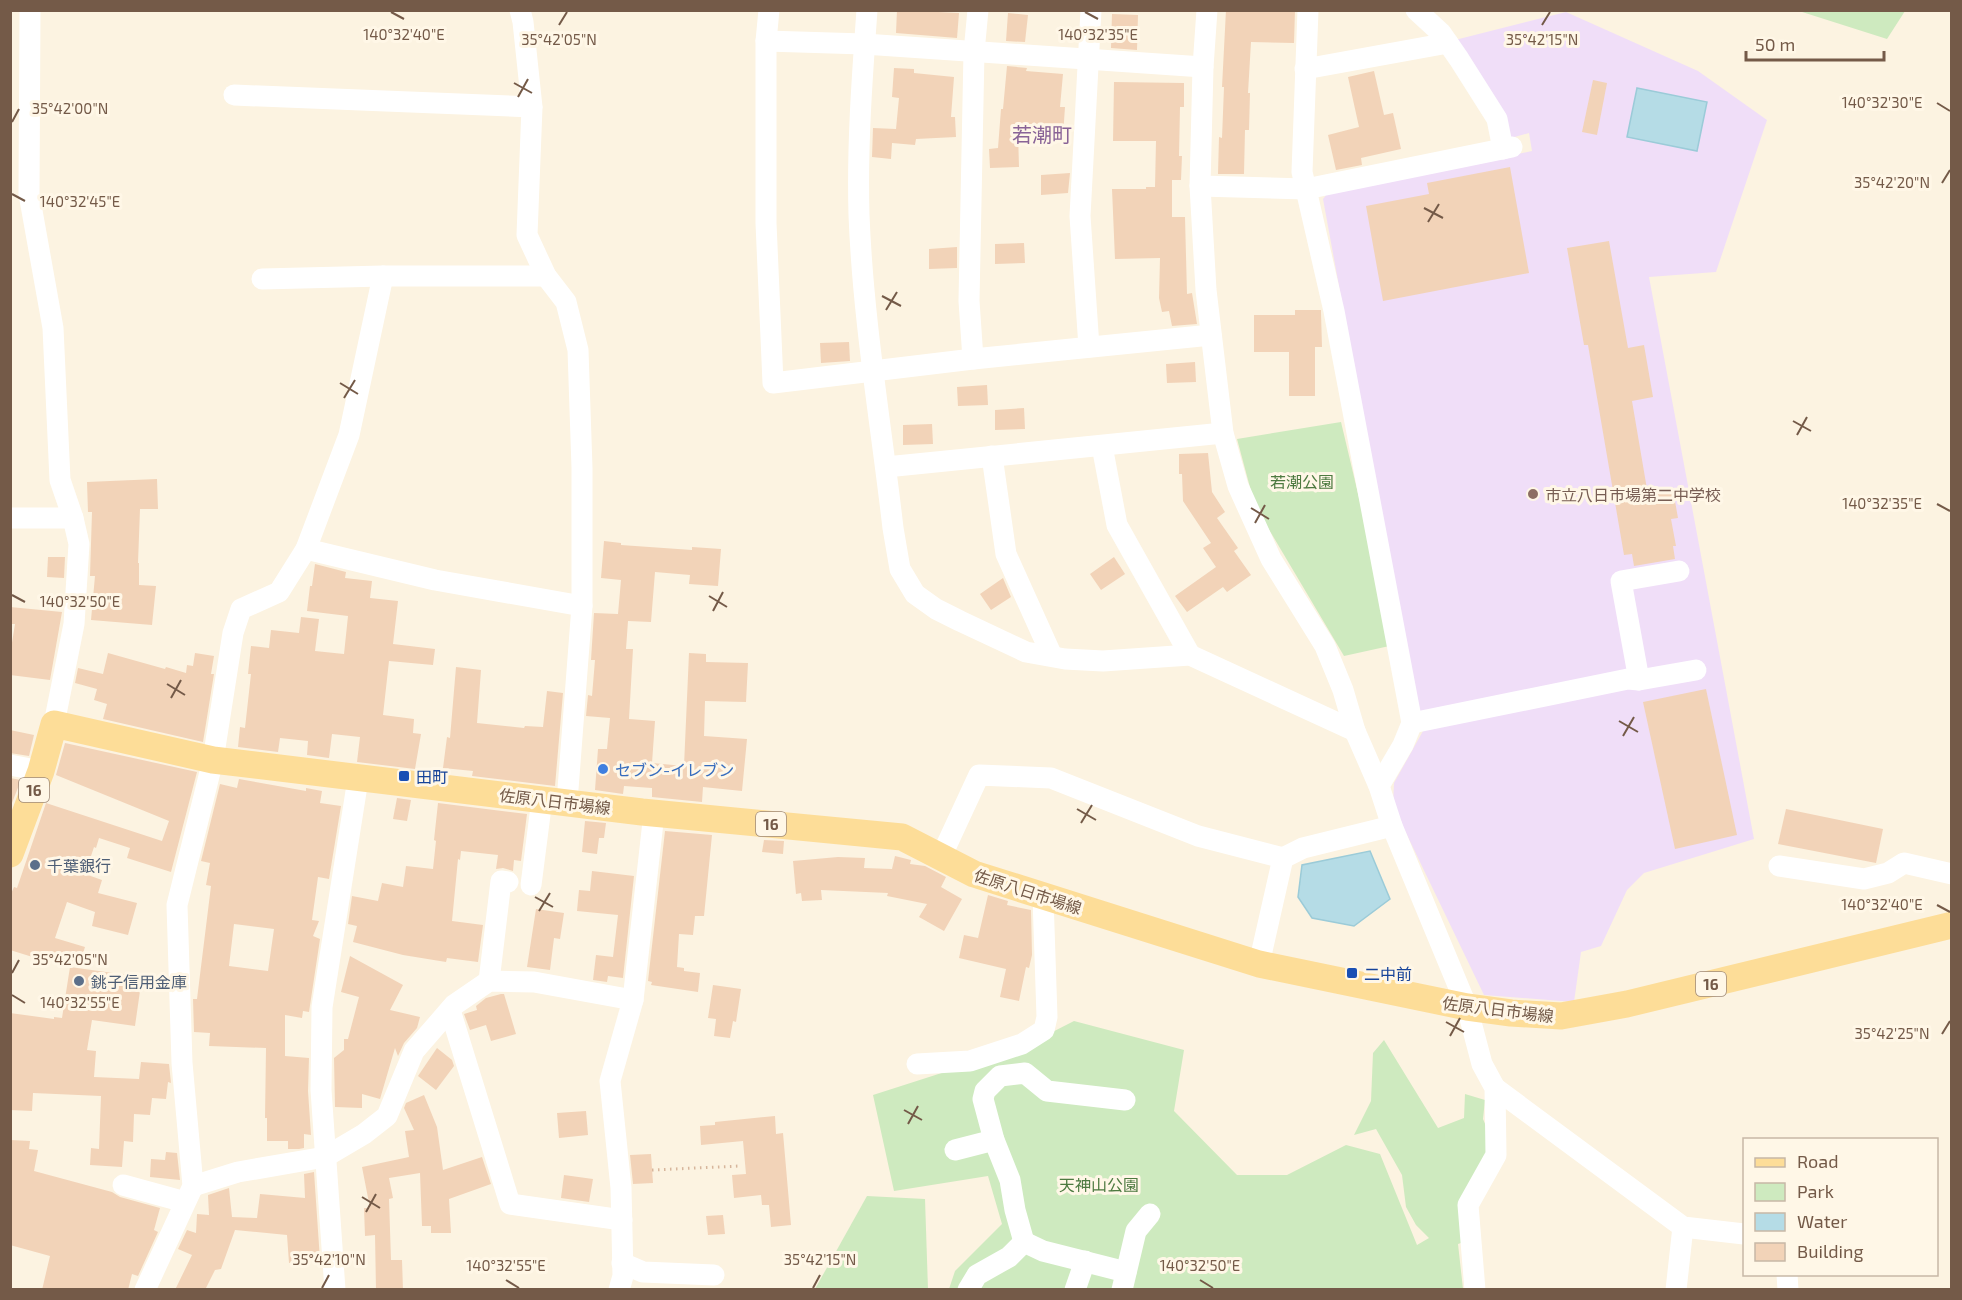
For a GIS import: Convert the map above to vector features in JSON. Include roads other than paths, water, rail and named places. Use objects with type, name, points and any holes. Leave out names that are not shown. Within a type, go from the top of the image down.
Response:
[{"type":"main road","name":"佐原八日市場線","points":[[54,724],[213,760],[358,778],[386,788],[554,801],[902,837],[974,874],[1258,964],[1467,1007],[1511,1013],[1561,1017],[1627,1004],[1952,925]]},
{"type":"main road","name":"16","points":[[10,855],[41,771],[54,724]]},
{"type":"street","points":[[30,10],[29,194],[53,328],[60,480],[79,544],[74,624],[54,724]]},
{"type":"street","points":[[520,10],[532,107],[526,235],[546,276],[566,302],[578,350],[582,468],[582,606],[554,801],[531,885]]},
{"type":"street","points":[[769,10],[766,41],[766,223],[773,383],[973,359],[1211,335]]},
{"type":"street","points":[[867,10],[860,129],[859,215],[864,281],[893,528],[900,569],[915,594],[936,609],[1026,652],[1065,659],[1103,661],[1190,655],[1356,731]]},
{"type":"street","points":[[973,359],[969,301],[974,52],[978,10]]},
{"type":"street","points":[[1089,347],[1080,216],[1091,10]]},
{"type":"street","points":[[1207,10],[1200,186],[1206,290],[1223,434],[1238,486],[1271,559],[1325,646],[1392,826],[1467,1007],[1482,1064],[1495,1088],[1683,1227],[1743,1234]]},
{"type":"street","points":[[1308,10],[1302,172],[1335,311],[1412,723],[1403,745],[1379,786]]},
{"type":"street","points":[[1200,186],[1306,189],[1508,148],[1497,119],[1448,43],[1441,33],[1416,10]]},
{"type":"street","points":[[766,41],[864,44],[1203,68]]},
{"type":"street","points":[[1305,69],[1448,43]]},
{"type":"street","points":[[234,95],[532,107]]},
{"type":"street","points":[[145,1290],[189,1194],[177,905],[213,760],[233,633],[241,609],[279,592],[306,549],[349,435],[383,276]]},
{"type":"street","points":[[262,279],[546,276]]},
{"type":"street","points":[[886,467],[1223,434]]},
{"type":"street","points":[[1102,446],[1117,525],[1190,655]]},
{"type":"street","points":[[993,456],[1006,554],[1052,656]]},
{"type":"street","points":[[10,518],[73,518]]},
{"type":"street","points":[[306,549],[435,580],[582,606]]},
{"type":"street","points":[[1639,680],[1621,581],[1679,571]]},
{"type":"street","points":[[1412,723],[1628,679],[1639,680],[1696,670]]},
{"type":"street","points":[[10,765],[41,771]]},
{"type":"street","points":[[941,857],[979,775],[1051,778],[1198,836],[1283,858],[1303,848],[1392,826]]},
{"type":"street","points":[[335,1290],[321,1090],[322,1007],[358,778]]},
{"type":"street","points":[[619,1290],[622,1276],[621,1188],[610,1081],[633,1000],[654,813]]},
{"type":"street","points":[[1258,964],[1283,858]]},
{"type":"street","points":[[1779,866],[1864,879],[1888,873],[1904,863],[1952,874]]},
{"type":"street","points":[[489,981],[501,881],[508,882]]},
{"type":"street","points":[[917,1064],[970,1061],[1022,1044],[1044,1030],[1047,1017],[1043,897]]},
{"type":"street","points":[[123,1185],[189,1194],[238,1172],[325,1157],[364,1134],[387,1116],[414,1051],[450,1010],[489,981],[534,982],[633,1000]]},
{"type":"street","points":[[450,1010],[510,1204],[622,1220]]},
{"type":"street","points":[[970,1061],[975,1083],[985,1091]]},
{"type":"street","points":[[1125,1100],[1047,1091],[1024,1073],[1000,1076],[985,1091],[983,1099],[994,1140],[1010,1180],[1024,1242],[1043,1251],[1085,1261],[1124,1281],[1136,1231],[1150,1214]]},
{"type":"street","points":[[1475,1290],[1468,1205],[1496,1155],[1495,1088]]},
{"type":"street","points":[[955,1150],[994,1140]]},
{"type":"street","points":[[1676,1290],[1683,1227]]},
{"type":"street","points":[[977,1285],[1024,1242]]},
{"type":"street","points":[[1075,1290],[1085,1261]]},
{"type":"street","points":[[622,1263],[643,1272],[714,1275]]},
{"type":"water","points":[[1637,88],[1707,102],[1697,151],[1627,137]]},
{"type":"water","points":[[1370,851],[1390,899],[1354,926],[1312,918],[1298,897],[1302,865]]},
{"type":"place","name":"市立八日市場第二中学校","points":[[1533,494]]},
{"type":"place","name":"セブン-イレブン","points":[[603,769]]},
{"type":"place","name":"田町","points":[[404,776]]},
{"type":"place","name":"千葉銀行","points":[[35,865]]},
{"type":"place","name":"二中前","points":[[1352,973]]},
{"type":"place","name":"銚子信用金庫","points":[[79,981]]},
{"type":"district","name":"若潮町","points":[[1042,134]]},
{"type":"park label","name":"若潮公園","points":[[1302,481]]},
{"type":"park label","name":"天神山公園","points":[[1099,1184]]}]
